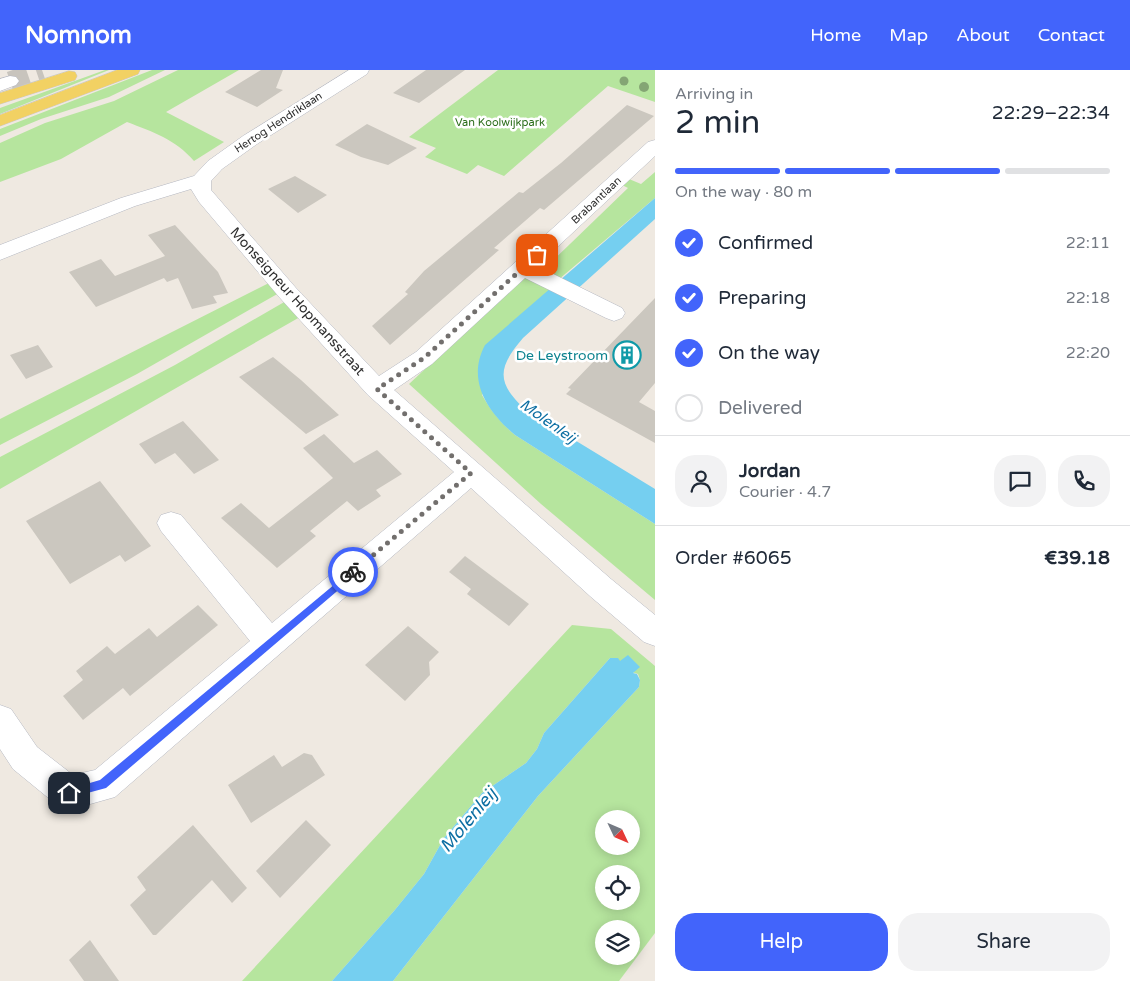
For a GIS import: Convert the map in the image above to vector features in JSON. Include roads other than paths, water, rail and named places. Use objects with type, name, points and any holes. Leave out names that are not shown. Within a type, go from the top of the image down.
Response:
[{"type":"main road","points":[[0,99],[85,70]]},
{"type":"main road","points":[[0,121],[132,70]]},
{"type":"street","name":"Hertog Hendriklaan","points":[[201,180],[215,164],[361,70]]},
{"type":"street","name":"Brabantlaan","points":[[377,389],[424,358],[655,146]]},
{"type":"street","points":[[0,253],[128,202],[201,180]]},
{"type":"street","name":"Monseigneur Hopmansstraat","points":[[201,180],[201,190],[206,198],[377,389],[655,633]]},
{"type":"street","points":[[523,268],[614,313]]},
{"type":"street","points":[[0,720],[25,758],[69,793],[103,785],[471,473]]},
{"type":"street","points":[[171,524],[270,642]]},
{"type":"water","points":[[655,198],[655,219],[523,338],[508,359],[504,368],[504,376],[505,384],[510,393],[527,411],[655,489],[655,524],[515,435],[489,406],[479,383],[478,371],[485,345]]},
{"type":"water","name":"Molenleij","points":[[628,655],[640,667],[633,673],[637,674],[640,680],[639,687],[538,796],[393,981],[332,981],[424,874],[444,838],[482,793],[526,763],[537,749],[544,733],[610,658],[618,658],[620,661]]},
{"type":"tunnel","points":[[10,81],[42,70]]},
{"type":"place","name":"De Leystroom","points":[[627,355]]},
{"type":"park label","name":"Van Koolwijkpark","points":[[500,122]]}]
